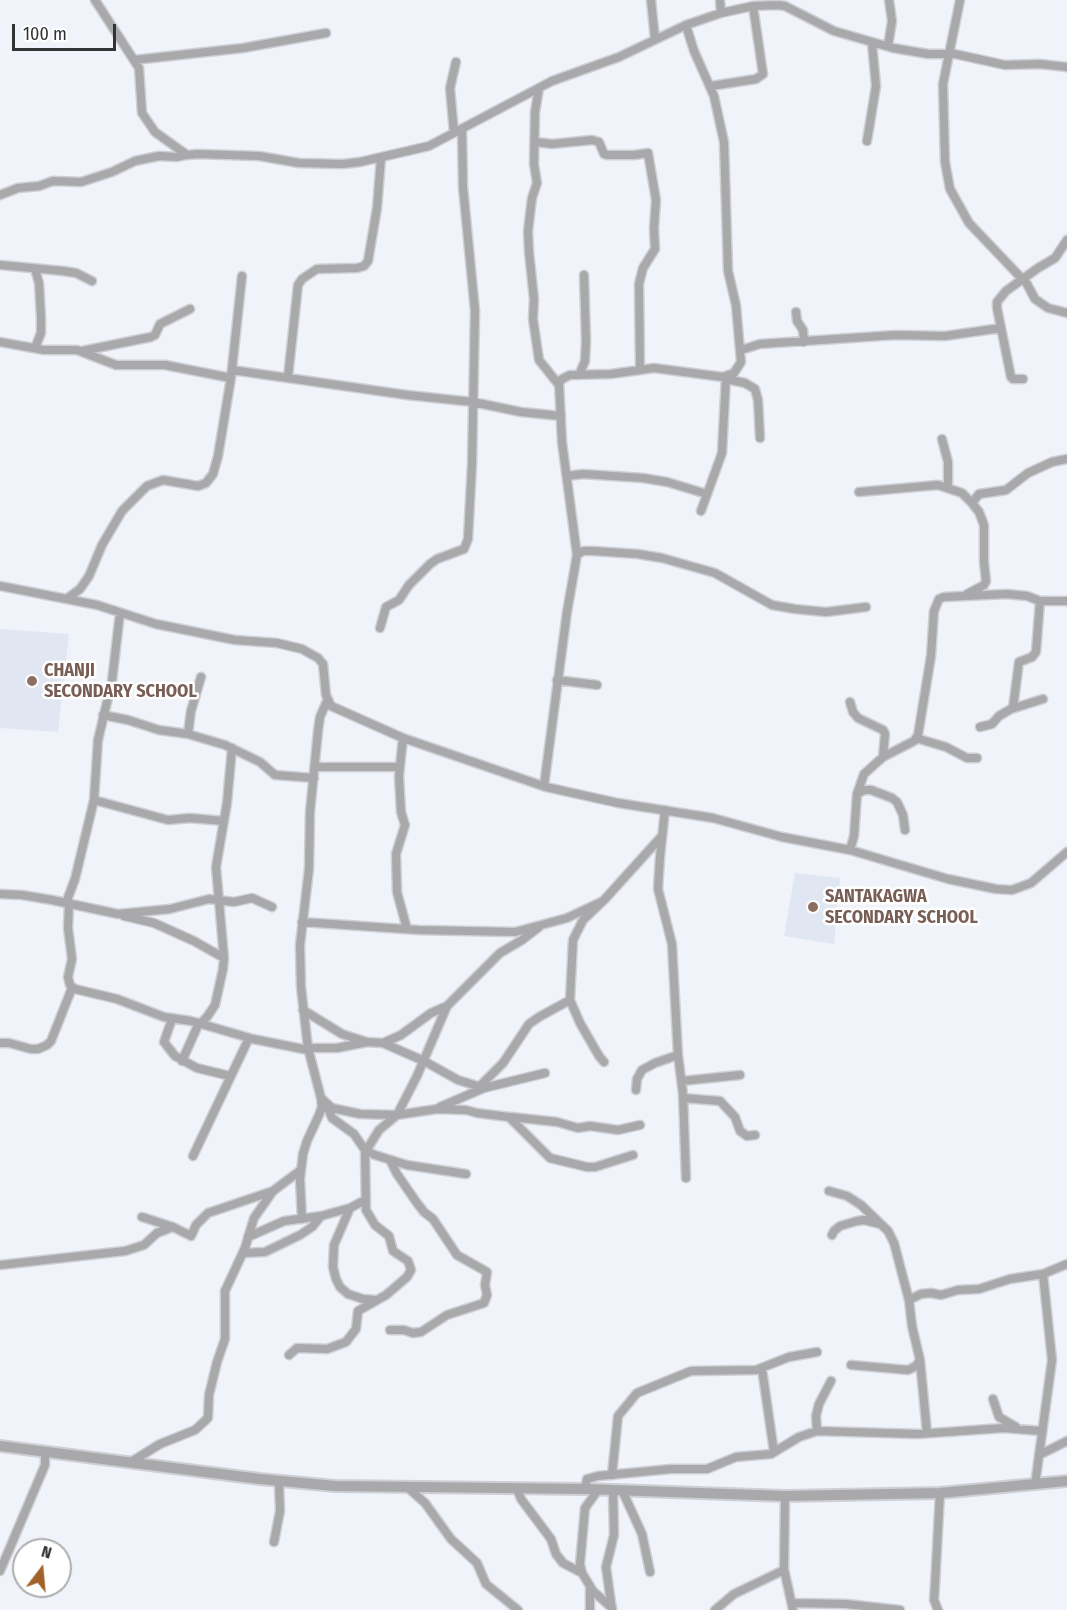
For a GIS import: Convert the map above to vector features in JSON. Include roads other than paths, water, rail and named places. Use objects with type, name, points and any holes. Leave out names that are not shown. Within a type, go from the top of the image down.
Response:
[{"type":"street","points":[[95,0],[134,60],[140,74],[142,113],[155,132],[186,155]]},
{"type":"street","points":[[651,0],[655,39]]},
{"type":"street","points":[[720,0],[721,13]]},
{"type":"street","points":[[888,46],[892,21],[890,0]]},
{"type":"street","points":[[960,0],[942,90],[945,162],[950,189],[969,223],[1024,280],[1035,299],[1054,310],[1067,313]]},
{"type":"street","points":[[711,86],[756,79],[763,74],[753,6]]},
{"type":"street","points":[[0,195],[18,188],[53,182],[81,182],[112,172],[135,161],[151,158],[186,155],[259,156],[299,163],[343,164],[381,158],[429,146],[559,78],[619,57],[686,25],[721,13],[753,6],[785,6],[834,31],[928,54],[949,54],[1005,65],[1040,64],[1067,67]]},
{"type":"street","points":[[686,25],[694,51],[711,86],[724,142],[728,278],[736,305],[741,350],[741,362],[738,369],[726,378]]},
{"type":"street","points":[[134,60],[243,48],[326,33]]},
{"type":"street","points":[[867,141],[876,86],[872,42]]},
{"type":"street","points":[[380,627],[386,607],[399,600],[430,564],[447,555],[459,552],[466,546],[471,488],[475,311],[458,131],[450,88],[456,62]]},
{"type":"street","points":[[539,88],[535,103],[534,164],[537,183],[532,198],[528,231],[534,299],[533,319],[539,360],[559,385],[562,442],[577,555],[557,680],[544,786]]},
{"type":"street","points":[[536,142],[552,144],[592,140],[599,142],[604,154],[607,155],[648,153],[656,200],[655,249],[643,268],[639,284],[640,369]]},
{"type":"street","points":[[288,377],[298,285],[302,279],[317,269],[346,269],[364,266],[368,261],[377,208],[381,158]]},
{"type":"street","points":[[1023,379],[1011,377],[997,308],[998,299],[1006,291],[1055,258],[1067,240]]},
{"type":"street","points":[[0,265],[76,273],[92,281]]},
{"type":"street","points":[[35,269],[39,283],[41,317],[41,333],[35,348]]},
{"type":"street","points":[[579,375],[585,361],[584,275]]},
{"type":"street","points":[[68,598],[80,590],[89,576],[102,545],[122,512],[147,486],[163,480],[198,486],[209,480],[218,456],[231,374],[242,276]]},
{"type":"street","points":[[82,351],[151,337],[160,324],[190,309]]},
{"type":"street","points":[[796,312],[797,321],[803,330],[804,342]]},
{"type":"street","points":[[741,350],[760,344],[896,335],[945,336],[1001,328]]},
{"type":"street","points":[[0,342],[44,350],[66,348],[82,351],[116,365],[165,365],[231,374],[288,377],[407,396],[473,402],[521,412],[561,416]]},
{"type":"street","points":[[559,385],[565,377],[611,374],[640,369],[671,369],[745,383],[755,389],[758,400],[760,438]]},
{"type":"street","points":[[701,511],[722,453],[726,378]]},
{"type":"street","points":[[942,439],[948,462],[946,487]]},
{"type":"street","points":[[972,503],[979,494],[1006,490],[1028,473],[1052,462],[1067,459]]},
{"type":"street","points":[[567,476],[583,474],[643,478],[667,482],[707,494]]},
{"type":"street","points":[[859,492],[930,485],[946,487],[962,494],[972,503],[979,512],[984,525],[986,581],[984,585],[965,595]]},
{"type":"street","points":[[577,555],[583,551],[593,550],[652,556],[715,573],[772,605],[826,612],[866,607]]},
{"type":"street","points":[[0,586],[97,605],[156,624],[235,640],[277,643],[302,649],[318,658],[323,664],[327,701],[320,717],[310,812],[309,869],[300,945],[303,1010],[308,1049],[324,1102],[332,1119],[354,1134],[366,1150],[390,1160],[419,1167],[466,1174]]},
{"type":"street","points":[[916,738],[931,656],[936,604],[939,599],[965,595],[1020,595],[1040,601],[1067,601]]},
{"type":"street","points":[[1013,708],[1019,662],[1032,657],[1037,646],[1040,601]]},
{"type":"street","points":[[0,1043],[31,1049],[47,1046],[72,988],[68,977],[72,959],[67,904],[94,800],[98,740],[112,681],[120,613]]},
{"type":"street","points":[[188,734],[191,711],[201,677]]},
{"type":"street","points":[[557,680],[597,685]]},
{"type":"street","points":[[980,727],[992,724],[999,716],[1013,708],[1043,699]]},
{"type":"street","points":[[327,701],[338,710],[403,738],[544,786],[618,803],[713,818],[782,837],[850,850],[948,879],[996,889],[1012,890],[1032,883],[1067,852]]},
{"type":"street","points":[[850,702],[852,712],[858,718],[884,730],[883,757]]},
{"type":"street","points":[[103,715],[159,730],[188,734],[232,748],[260,762],[275,775],[314,778]]},
{"type":"street","points":[[403,738],[399,767],[399,792],[405,825],[396,854],[397,892],[407,929]]},
{"type":"street","points":[[850,850],[854,836],[857,794],[869,767],[916,738],[946,747],[967,758],[977,758]]},
{"type":"street","points":[[182,1061],[199,1023],[207,1017],[215,1005],[224,958],[216,867],[232,748]]},
{"type":"street","points":[[315,767],[399,767]]},
{"type":"street","points":[[857,794],[864,790],[871,790],[892,798],[897,802],[903,815],[905,830]]},
{"type":"street","points":[[94,800],[168,820],[190,818],[224,821]]},
{"type":"street","points":[[665,810],[658,889],[672,944],[678,1055],[682,1081],[686,1178]]},
{"type":"street","points":[[604,1062],[580,1023],[570,1000],[572,951],[577,929],[582,920],[603,901],[661,837]]},
{"type":"street","points":[[0,894],[22,895],[101,909],[154,923],[224,958]]},
{"type":"street","points":[[117,914],[170,909],[202,900],[234,902],[252,898],[272,907]]},
{"type":"street","points":[[302,922],[407,929],[515,932],[567,918],[603,901]]},
{"type":"street","points":[[383,1043],[401,1035],[431,1013],[447,1006],[500,953],[540,926]]},
{"type":"street","points":[[72,988],[117,999],[172,1019],[199,1023],[249,1038],[308,1049],[337,1048],[367,1042]]},
{"type":"street","points":[[481,1088],[529,1024],[570,1000]]},
{"type":"street","points":[[289,1354],[297,1348],[318,1350],[342,1345],[356,1329],[358,1311],[377,1300],[410,1273],[410,1265],[406,1259],[393,1251],[389,1236],[370,1218],[366,1210],[366,1150],[379,1130],[397,1115],[447,1006]]},
{"type":"street","points":[[303,1010],[342,1034],[367,1042],[383,1043],[424,1060],[458,1080],[481,1088]]},
{"type":"street","points":[[172,1019],[164,1042],[169,1049],[182,1061],[197,1068],[230,1076]]},
{"type":"street","points":[[193,1156],[249,1038]]},
{"type":"street","points":[[636,1090],[637,1079],[642,1070],[678,1055]]},
{"type":"street","points":[[437,1109],[481,1088],[544,1073]]},
{"type":"street","points":[[682,1081],[740,1075]]},
{"type":"street","points":[[683,1098],[720,1101],[735,1117],[744,1135],[755,1136]]},
{"type":"street","points":[[324,1102],[345,1113],[397,1115],[437,1109],[466,1110],[557,1122],[578,1128],[590,1126],[618,1130],[640,1125]]},
{"type":"street","points":[[302,1219],[301,1170],[307,1141],[324,1102]]},
{"type":"street","points":[[509,1117],[550,1158],[558,1161],[595,1167],[633,1155]]},
{"type":"street","points":[[390,1160],[417,1203],[434,1219],[458,1254],[487,1272],[484,1285],[487,1294],[484,1303],[447,1315],[421,1332],[413,1333],[404,1329],[390,1330]]},
{"type":"street","points":[[132,1462],[160,1444],[195,1430],[208,1418],[209,1395],[225,1339],[225,1291],[243,1253],[254,1218],[273,1191],[282,1182],[301,1170]]},
{"type":"street","points":[[142,1217],[173,1227],[190,1236],[196,1225],[208,1213],[273,1191]]},
{"type":"street","points":[[829,1191],[853,1199],[888,1231],[894,1243],[909,1300],[912,1326],[920,1359],[927,1433]]},
{"type":"street","points":[[248,1237],[284,1221],[321,1216],[350,1208],[365,1200]]},
{"type":"street","points":[[350,1208],[334,1245],[333,1268],[336,1279],[340,1287],[348,1294],[363,1299],[377,1300]]},
{"type":"street","points":[[243,1253],[254,1254],[272,1249],[312,1227],[321,1216]]},
{"type":"street","points":[[832,1235],[840,1226],[857,1221],[864,1220],[881,1224]]},
{"type":"street","points":[[0,1265],[125,1251],[144,1245],[157,1233],[173,1227]]},
{"type":"street","points":[[909,1300],[921,1294],[941,1295],[958,1290],[979,1289],[1010,1279],[1043,1274],[1067,1264]]},
{"type":"street","points":[[1035,1485],[1052,1360],[1043,1274]]},
{"type":"street","points":[[612,1475],[618,1416],[637,1393],[657,1387],[691,1371],[762,1369],[789,1357],[817,1352]]},
{"type":"street","points":[[851,1365],[908,1370],[916,1366],[920,1359]]},
{"type":"street","points":[[762,1369],[774,1452]]},
{"type":"street","points":[[817,1431],[816,1416],[819,1404],[831,1381]]},
{"type":"street","points":[[993,1399],[999,1417],[1018,1428]]},
{"type":"street","points":[[585,1489],[588,1478],[671,1469],[707,1469],[736,1457],[774,1452],[799,1437],[817,1431],[927,1433],[1018,1428],[1041,1431]]},
{"type":"street","points":[[1039,1455],[1067,1442]]},
{"type":"street","points":[[0,1446],[279,1482],[335,1486],[585,1489],[785,1496],[940,1493],[1067,1481]]},
{"type":"street","points":[[0,1570],[45,1465],[45,1452]]},
{"type":"street","points":[[274,1542],[280,1511],[279,1482]]},
{"type":"street","points":[[405,1486],[425,1503],[451,1539],[477,1563],[486,1584],[518,1610]]},
{"type":"street","points":[[517,1489],[525,1506],[551,1539],[562,1563],[582,1573]]},
{"type":"street","points":[[598,1490],[585,1508],[580,1555],[582,1573],[590,1586],[612,1609]]},
{"type":"street","points":[[618,1490],[642,1534],[650,1572]]},
{"type":"street","points":[[612,1609],[606,1567],[614,1535],[618,1490]]},
{"type":"street","points":[[938,1610],[934,1600],[940,1493]]},
{"type":"street","points":[[785,1496],[784,1570],[792,1607],[846,1604],[900,1610]]},
{"type":"street","points":[[715,1610],[734,1594],[784,1570]]},
{"type":"street","points":[[590,1586],[590,1610]]},
{"type":"place","name":"CHANJI SECONDARY SCHOOL","points":[[32,681]]},
{"type":"place","name":"SANTAKAGWA SECONDARY SCHOOL","points":[[813,907]]}]
